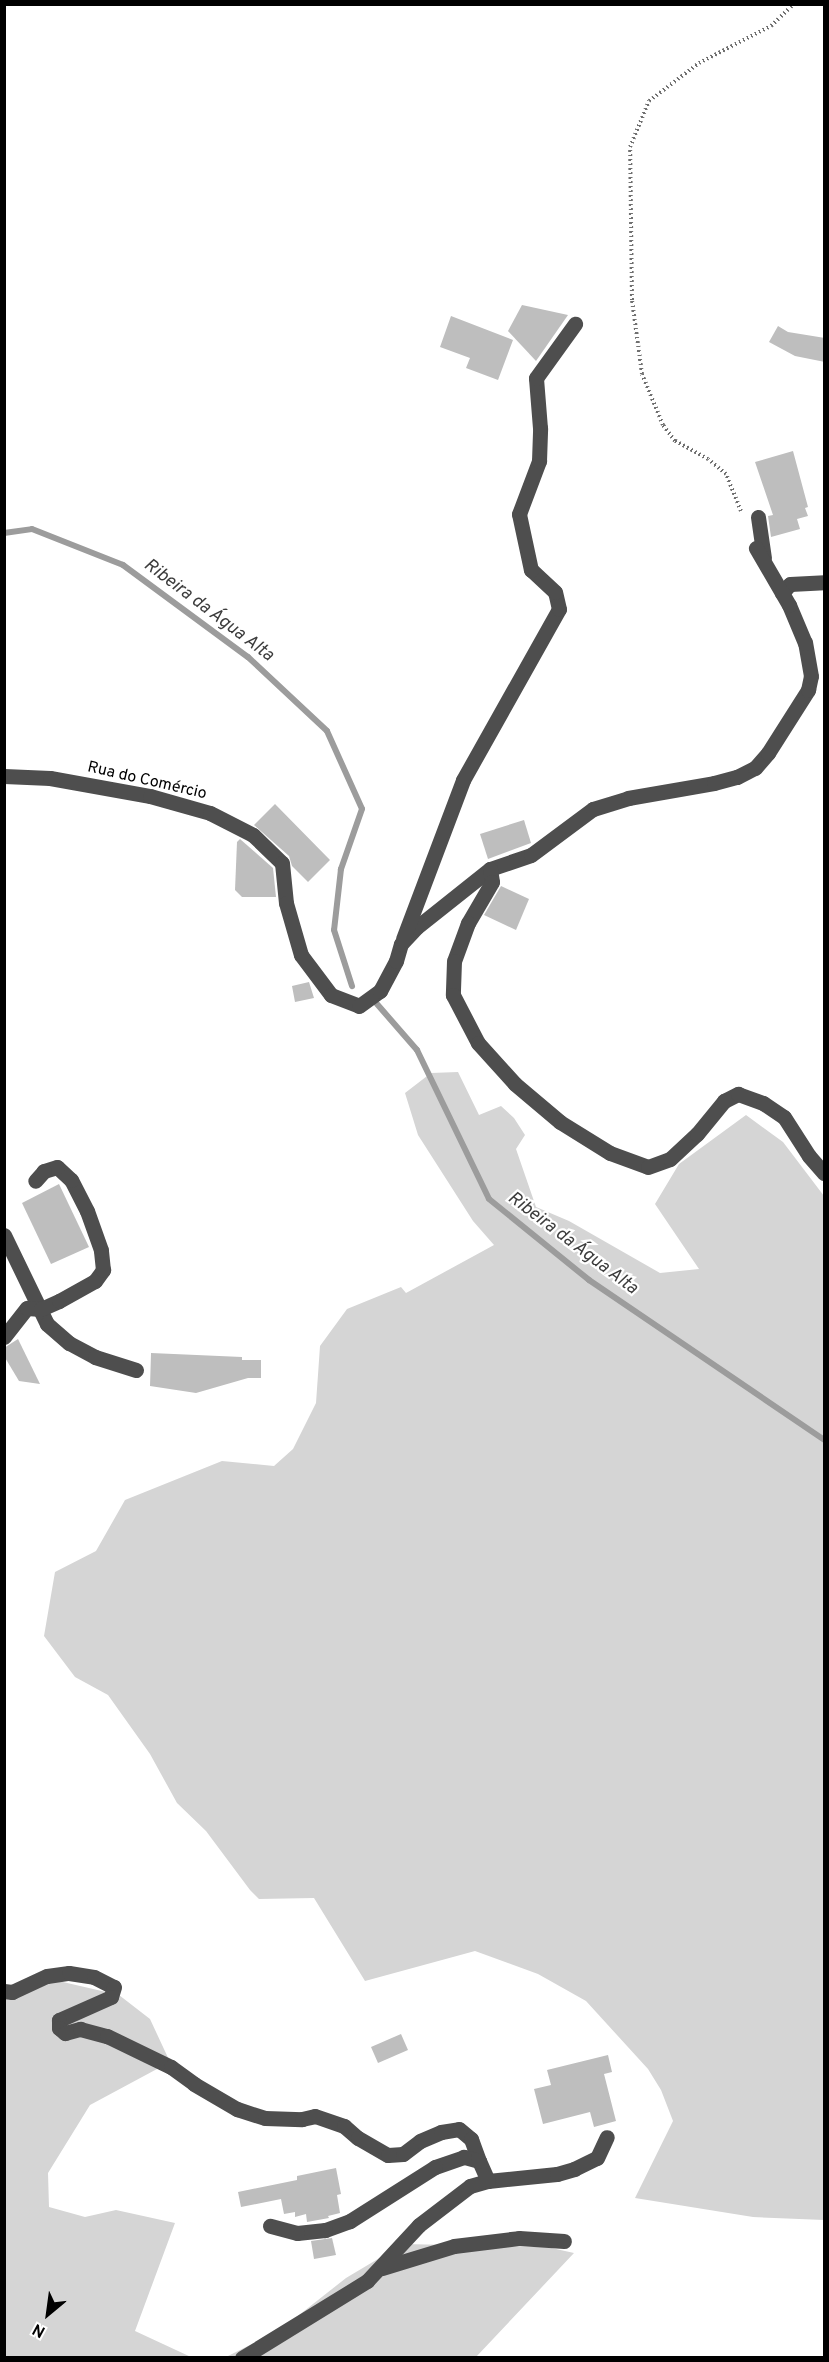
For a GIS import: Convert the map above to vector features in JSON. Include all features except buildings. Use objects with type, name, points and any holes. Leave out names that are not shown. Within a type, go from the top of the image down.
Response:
[{"type":"street","points":[[401,944],[463,780],[559,609],[555,592],[531,570],[519,514],[539,460],[540,428],[536,378],[575,324]]},
{"type":"street","points":[[750,517],[765,561]]},
{"type":"street","points":[[401,944],[417,927],[490,869],[531,855],[593,809],[628,798],[725,780],[755,768],[768,753],[808,690],[811,676],[805,643],[782,593],[756,548]]},
{"type":"street","points":[[782,593],[790,584],[825,582]]},
{"type":"street","name":"Rua do Comércio","points":[[4,776],[51,778],[150,796],[210,813],[253,835],[282,863],[286,903],[301,955],[331,995],[359,1006],[380,991],[396,961],[401,944]]},
{"type":"street","points":[[490,869],[492,882],[468,923],[454,961],[453,995],[478,1043],[515,1084],[560,1122],[610,1153],[648,1167],[670,1159],[697,1134],[724,1101],[738,1094],[763,1103],[784,1117],[809,1156],[825,1173]]},
{"type":"street","points":[[4,1337],[27,1308],[41,1309],[95,1281],[103,1270],[98,1240],[87,1211],[71,1180],[57,1167],[44,1171],[35,1181]]},
{"type":"street","points":[[4,1235],[47,1324],[69,1343],[95,1358],[136,1370]]},
{"type":"street","points":[[4,1991],[12,1992],[46,1977],[69,1973],[94,1977],[114,1987],[111,1997],[59,2020],[59,2028],[65,2033],[80,2030],[107,2036],[171,2067],[194,2084],[237,2109],[265,2118],[302,2119],[315,2116],[344,2126],[358,2138],[388,2155],[403,2154],[420,2141],[441,2132],[459,2129],[471,2139],[488,2181]]},
{"type":"street","points":[[242,2358],[367,2281],[419,2225],[470,2186],[488,2181],[557,2174],[574,2169],[597,2158],[607,2137]]},
{"type":"street","points":[[270,2226],[297,2233],[325,2230],[350,2221],[404,2189],[435,2167],[464,2157],[479,2161]]},
{"type":"street","points":[[379,2269],[454,2246],[519,2238],[564,2241]]},
{"type":"path","points":[[750,517],[726,474],[708,459],[675,441],[663,426],[642,374],[632,289],[630,147],[650,101],[699,63],[771,26],[794,4]]},
{"type":"shaded area","points":[[458,1072],[479,1115],[501,1106],[514,1118],[525,1135],[516,1149],[536,1207],[569,1221],[660,1273],[699,1269],[655,1204],[679,1164],[746,1115],[783,1142],[824,1196],[824,2220],[753,2217],[635,2198],[673,2121],[661,2090],[648,2069],[586,2001],[538,1974],[475,1951],[365,1981],[314,1898],[259,1899],[250,1890],[206,1831],[177,1803],[150,1754],[108,1695],[75,1677],[44,1636],[55,1572],[96,1551],[125,1500],[222,1461],[274,1466],[293,1449],[316,1403],[320,1346],[347,1309],[401,1287],[406,1293],[494,1245],[473,1221],[418,1135],[405,1093],[431,1073]]},
{"type":"shaded area","points":[[50,1979],[119,1995],[150,2019],[170,2062],[90,2105],[48,2173],[49,2207],[85,2217],[116,2210],[175,2223],[135,2331],[191,2357],[5,2358],[5,1995]]},
{"type":"shaded area","points":[[403,2244],[547,2247],[574,2253],[476,2357],[224,2358],[280,2330],[346,2278]]},
{"type":"waterway","name":"Ribeira da Água Alta","points":[[4,533],[32,529],[123,565],[248,657],[327,731],[362,809],[341,869],[334,930],[352,986]]},
{"type":"waterway","name":"Ribeira da Água Alta","points":[[377,1004],[417,1050],[489,1199],[589,1280],[824,1440]]}]
